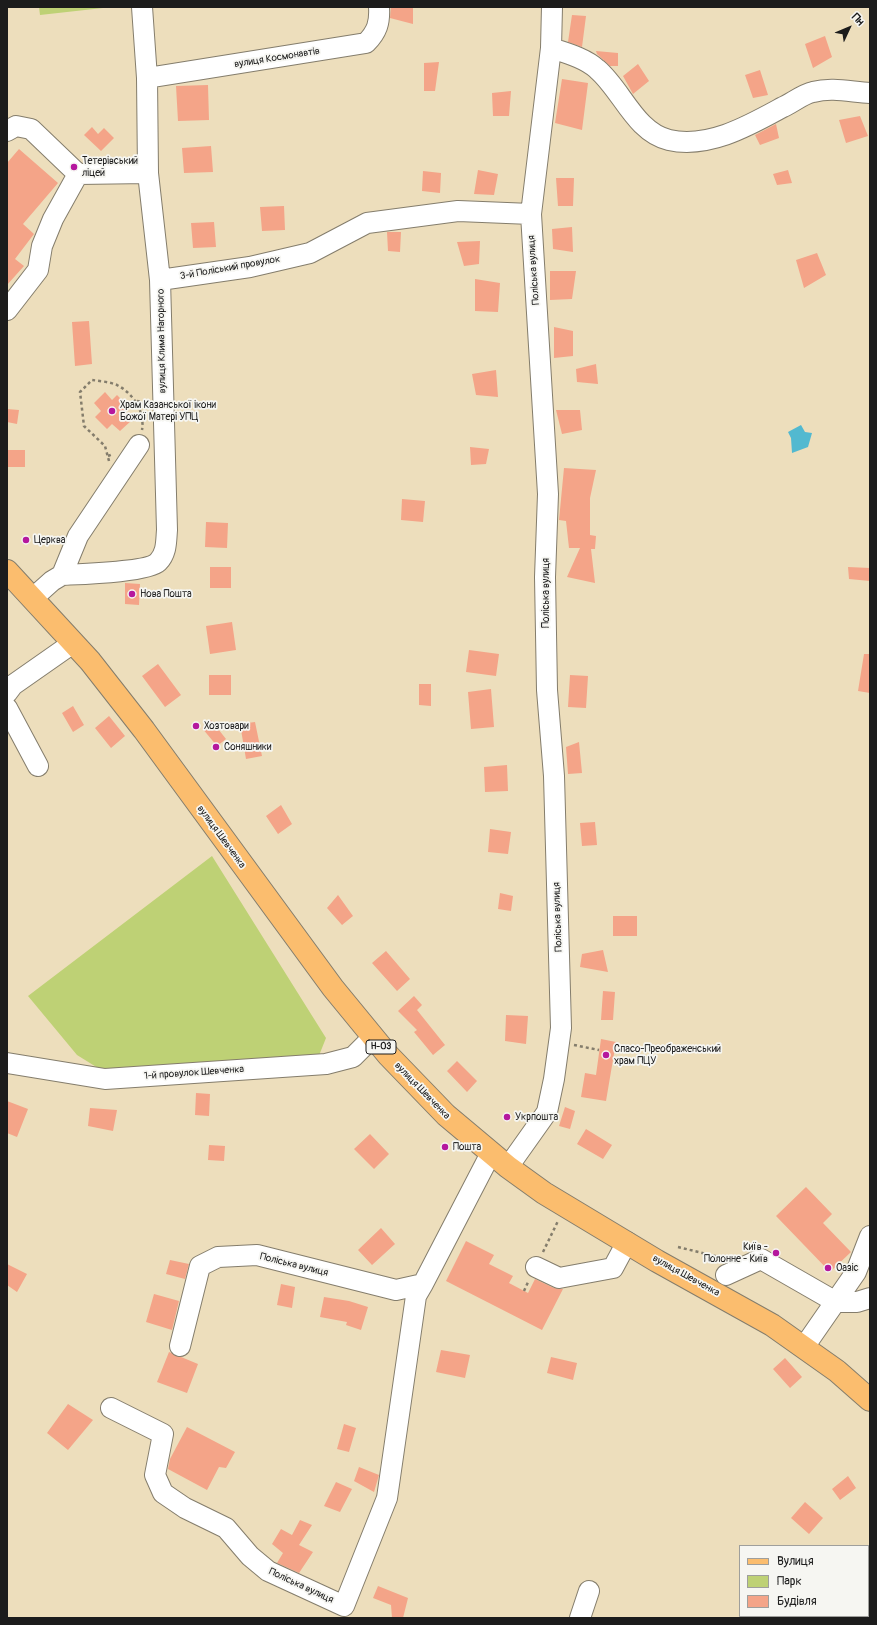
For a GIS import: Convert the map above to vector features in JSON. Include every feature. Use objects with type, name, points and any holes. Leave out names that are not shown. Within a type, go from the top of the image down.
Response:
[{"type":"main road","name":"вулиця Шевченка","points":[[7,571],[73,643],[144,730],[328,982],[388,1055],[446,1115],[508,1167],[544,1192],[627,1242],[772,1325],[837,1371],[870,1400]]},
{"type":"street","name":"вулиця Клима Нагорного","points":[[62,575],[144,568],[158,562],[166,550],[167,530],[160,280],[148,173],[147,78],[142,7]]},
{"type":"street","name":"вулиця Космонавтів","points":[[147,78],[366,44],[373,36],[380,22],[378,7]]},
{"type":"street","name":"Поліська вулиця","points":[[508,1167],[547,1112],[554,1079],[561,1028],[554,776],[547,690],[545,592],[548,494],[531,214],[551,48],[552,7]]},
{"type":"street","points":[[551,48],[578,58],[597,69],[646,128],[668,140],[689,142],[706,140],[743,129],[812,92],[840,89],[870,93]]},
{"type":"street","points":[[7,131],[16,126],[30,129],[78,174],[148,173]]},
{"type":"street","points":[[7,310],[38,270],[42,246],[53,219],[78,174]]},
{"type":"street","name":"3-й Поліський провулок","points":[[160,280],[250,267],[310,253],[366,223],[458,211],[531,214]]},
{"type":"street","points":[[33,598],[62,575],[78,536],[140,445]]},
{"type":"street","points":[[7,693],[13,685],[73,643]]},
{"type":"street","points":[[8,715],[38,766]]},
{"type":"street","name":"1-й провулок Шевченка","points":[[7,1062],[105,1079],[318,1065],[353,1057],[373,1037]]},
{"type":"street","name":"Поліська вулиця","points":[[111,1408],[163,1434],[155,1475],[163,1493],[186,1508],[226,1528],[250,1556],[268,1571],[341,1612],[388,1498],[416,1296],[491,1153]]},
{"type":"street","points":[[804,1347],[856,1272],[870,1236]]},
{"type":"street","points":[[536,1267],[559,1278],[612,1268],[627,1242]]},
{"type":"street","name":"Поліська вулиця","points":[[180,1346],[200,1266],[218,1257],[257,1255],[396,1290],[422,1284]]},
{"type":"street","points":[[727,1267],[761,1259],[836,1302],[857,1302],[870,1298]]},
{"type":"street","points":[[580,1618],[589,1592]]},
{"type":"path","points":[[115,481],[105,446],[84,426],[80,392],[92,380],[117,385],[136,401],[144,421],[140,445]]},
{"type":"path","points":[[108,456],[114,453]]},
{"type":"path","points":[[559,1042],[599,1050]]},
{"type":"path","points":[[550,1237],[559,1219]]},
{"type":"path","points":[[678,1247],[727,1267]]},
{"type":"green space","points":[[39,7],[112,7],[40,15]]},
{"type":"green space","points":[[212,856],[326,1038],[318,1058],[106,1073],[77,1055],[28,996]]},
{"type":"water","points":[[801,425],[805,432],[812,433],[808,447],[792,453],[791,438],[788,432]]},
{"type":"building","points":[[391,7],[413,7],[413,24],[390,18]]},
{"type":"building","points":[[572,15],[586,16],[582,47],[568,42]]},
{"type":"building","points":[[825,36],[832,57],[813,68],[805,44]]},
{"type":"building","points":[[596,51],[618,53],[618,66],[610,66],[597,54]]},
{"type":"building","points":[[439,62],[435,91],[424,91],[424,63]]},
{"type":"building","points":[[638,64],[649,81],[633,94],[623,76]]},
{"type":"building","points":[[760,70],[768,95],[753,98],[745,75]]},
{"type":"building","points":[[562,79],[588,83],[582,130],[555,123]]},
{"type":"building","points":[[208,85],[209,120],[178,121],[176,86]]},
{"type":"building","points":[[511,91],[509,116],[493,116],[492,93]]},
{"type":"building","points":[[860,116],[868,136],[846,143],[839,120]]},
{"type":"building","points":[[776,124],[779,138],[760,145],[755,135]]},
{"type":"building","points":[[92,127],[98,134],[104,128],[114,138],[101,151],[84,135]]},
{"type":"building","points":[[211,146],[213,172],[184,173],[182,148]]},
{"type":"building","points":[[19,149],[58,183],[23,224],[34,234],[15,259],[24,266],[7,285],[7,163]]},
{"type":"building","points":[[478,170],[498,174],[494,195],[474,194]]},
{"type":"building","points":[[788,170],[792,183],[777,185],[773,174]]},
{"type":"building","points":[[423,171],[441,173],[440,193],[422,191]]},
{"type":"building","points":[[556,178],[574,178],[573,206],[558,206]]},
{"type":"building","points":[[284,206],[285,230],[262,231],[260,207]]},
{"type":"building","points":[[214,222],[216,247],[193,248],[191,223]]},
{"type":"building","points":[[572,227],[573,252],[553,249],[552,229]]},
{"type":"building","points":[[387,232],[401,232],[400,252],[388,251]]},
{"type":"building","points":[[480,241],[479,264],[464,266],[457,242]]},
{"type":"building","points":[[817,253],[826,275],[804,288],[796,260]]},
{"type":"building","points":[[550,271],[576,271],[572,299],[550,300]]},
{"type":"building","points":[[475,279],[500,283],[498,312],[475,311]]},
{"type":"building","points":[[89,321],[92,364],[75,366],[72,322]]},
{"type":"building","points":[[554,327],[573,331],[573,356],[554,358]]},
{"type":"building","points":[[596,364],[598,384],[577,382],[576,369]]},
{"type":"building","points":[[496,370],[498,397],[476,395],[472,374]]},
{"type":"building","name":"Храм Казанської ікони Божої Матері УПЦ","points":[[105,392],[112,400],[117,395],[129,407],[124,412],[132,420],[120,431],[112,424],[107,429],[95,417],[101,411],[94,403]]},
{"type":"building","points":[[7,409],[19,410],[17,424],[7,422]]},
{"type":"building","points":[[556,410],[580,410],[582,430],[562,434]]},
{"type":"building","points":[[470,447],[489,449],[486,464],[471,465]]},
{"type":"building","points":[[8,450],[25,450],[25,467],[8,467]]},
{"type":"building","points":[[564,468],[596,470],[590,498],[590,535],[596,536],[595,549],[591,549],[595,583],[567,577],[580,548],[569,548],[566,521],[559,520]]},
{"type":"building","points":[[402,499],[425,501],[423,522],[401,520]]},
{"type":"building","points":[[206,522],[228,523],[227,548],[205,547]]},
{"type":"building","points":[[210,567],[231,567],[231,588],[210,588]]},
{"type":"building","points":[[848,567],[870,568],[870,581],[849,579]]},
{"type":"building","points":[[125,583],[140,584],[139,605],[125,604]]},
{"type":"building","points":[[232,622],[236,650],[210,654],[206,626]]},
{"type":"building","points":[[469,650],[499,654],[496,676],[466,672]]},
{"type":"building","points":[[864,654],[870,654],[870,693],[858,691]]},
{"type":"building","points":[[158,664],[181,695],[165,707],[142,676]]},
{"type":"building","points":[[209,675],[231,675],[231,695],[209,695]]},
{"type":"building","points":[[570,675],[588,676],[586,708],[568,707]]},
{"type":"building","points":[[419,684],[431,684],[431,706],[419,705]]},
{"type":"building","points":[[491,689],[494,727],[471,729],[468,692]]},
{"type":"building","points":[[73,706],[84,725],[73,732],[62,713]]},
{"type":"building","points":[[109,716],[125,736],[111,748],[95,728]]},
{"type":"building","points":[[211,720],[226,739],[217,746],[202,728]]},
{"type":"building","points":[[255,722],[262,756],[246,759],[240,724]]},
{"type":"building","points":[[579,742],[582,773],[568,774],[566,747]]},
{"type":"building","points":[[507,765],[508,791],[485,792],[484,767]]},
{"type":"building","points":[[281,805],[292,824],[278,834],[266,816]]},
{"type":"building","points":[[595,822],[597,845],[582,846],[580,823]]},
{"type":"building","points":[[490,829],[511,832],[508,854],[488,852]]},
{"type":"building","points":[[500,893],[513,896],[511,911],[498,909]]},
{"type":"building","points":[[338,895],[353,916],[342,925],[327,908]]},
{"type":"building","points":[[613,916],[637,916],[637,936],[613,936]]},
{"type":"building","points":[[603,950],[608,972],[580,967],[582,954]]},
{"type":"building","points":[[386,951],[410,979],[397,991],[372,963]]},
{"type":"building","points":[[603,991],[615,992],[613,1020],[601,1020]]},
{"type":"building","points":[[414,996],[422,1005],[417,1010],[445,1045],[433,1055],[414,1032],[417,1030],[398,1011]]},
{"type":"building","points":[[506,1015],[528,1016],[526,1044],[505,1041]]},
{"type":"building","points":[[601,1039],[616,1042],[606,1101],[581,1097],[585,1073],[596,1075]]},
{"type":"building","points":[[457,1061],[477,1081],[467,1092],[447,1071]]},
{"type":"building","points":[[196,1093],[210,1094],[209,1116],[195,1115]]},
{"type":"building","points":[[7,1101],[28,1109],[17,1137],[7,1133]]},
{"type":"building","points":[[565,1107],[575,1111],[570,1129],[559,1126]]},
{"type":"building","points":[[90,1108],[117,1110],[113,1131],[88,1126]]},
{"type":"building","points":[[586,1129],[612,1145],[603,1159],[577,1144]]},
{"type":"building","points":[[370,1134],[389,1154],[374,1169],[354,1149]]},
{"type":"building","points":[[209,1145],[225,1146],[224,1161],[208,1160]]},
{"type":"building","points":[[806,1187],[832,1214],[823,1223],[851,1252],[830,1272],[776,1216]]},
{"type":"building","points":[[381,1228],[395,1244],[372,1265],[358,1250]]},
{"type":"building","points":[[466,1241],[494,1255],[489,1264],[513,1276],[509,1283],[528,1293],[535,1279],[554,1288],[563,1289],[542,1330],[446,1281]]},
{"type":"building","points":[[170,1260],[189,1264],[185,1279],[166,1274]]},
{"type":"building","points":[[7,1264],[27,1274],[17,1292],[7,1285]]},
{"type":"building","points":[[281,1284],[295,1287],[292,1308],[277,1305]]},
{"type":"building","points":[[154,1294],[179,1301],[172,1330],[146,1322]]},
{"type":"building","points":[[324,1297],[349,1301],[368,1307],[361,1330],[346,1325],[347,1322],[320,1317]]},
{"type":"building","points":[[441,1350],[470,1355],[465,1378],[436,1372]]},
{"type":"building","points":[[169,1352],[198,1364],[187,1393],[157,1382]]},
{"type":"building","points":[[551,1357],[577,1363],[573,1380],[547,1373]]},
{"type":"building","points":[[785,1358],[802,1377],[790,1388],[773,1369]]},
{"type":"building","points":[[68,1404],[93,1420],[68,1450],[47,1433]]},
{"type":"building","points":[[344,1424],[356,1428],[349,1452],[337,1449]]},
{"type":"building","points":[[187,1427],[235,1452],[226,1468],[219,1467],[207,1490],[168,1469],[170,1459]]},
{"type":"building","points":[[359,1467],[379,1475],[374,1492],[354,1481]]},
{"type":"building","points":[[848,1476],[856,1488],[840,1500],[832,1489]]},
{"type":"building","points":[[336,1482],[352,1489],[340,1512],[324,1506]]},
{"type":"building","points":[[805,1502],[823,1518],[809,1534],[791,1518]]},
{"type":"building","points":[[300,1520],[312,1525],[299,1545],[313,1552],[299,1573],[277,1563],[283,1553],[272,1544],[281,1529],[292,1535]]},
{"type":"building","points":[[378,1586],[408,1598],[403,1618],[392,1618],[391,1605],[373,1598]]},
{"type":"place","name":"Тетерівський ліцей","points":[[74,167]]},
{"type":"place","name":"Храм Казанської ікони Божої Матері УПЦ","points":[[112,411]]},
{"type":"place","name":"Церква","points":[[26,540]]},
{"type":"place","name":"Нова Пошта","points":[[132,594]]},
{"type":"place","name":"Хозтовари","points":[[196,726]]},
{"type":"place","name":"Соняшники","points":[[216,747]]},
{"type":"place","name":"Спасо-Преображенський храм ПЦУ","points":[[606,1055]]},
{"type":"place","name":"Укрпошта","points":[[507,1117]]},
{"type":"place","name":"Пошта","points":[[445,1147]]},
{"type":"place","name":"Київ - Полонне - Київ","points":[[776,1253]]},
{"type":"place","name":"Оазіс","points":[[828,1268]]}]
